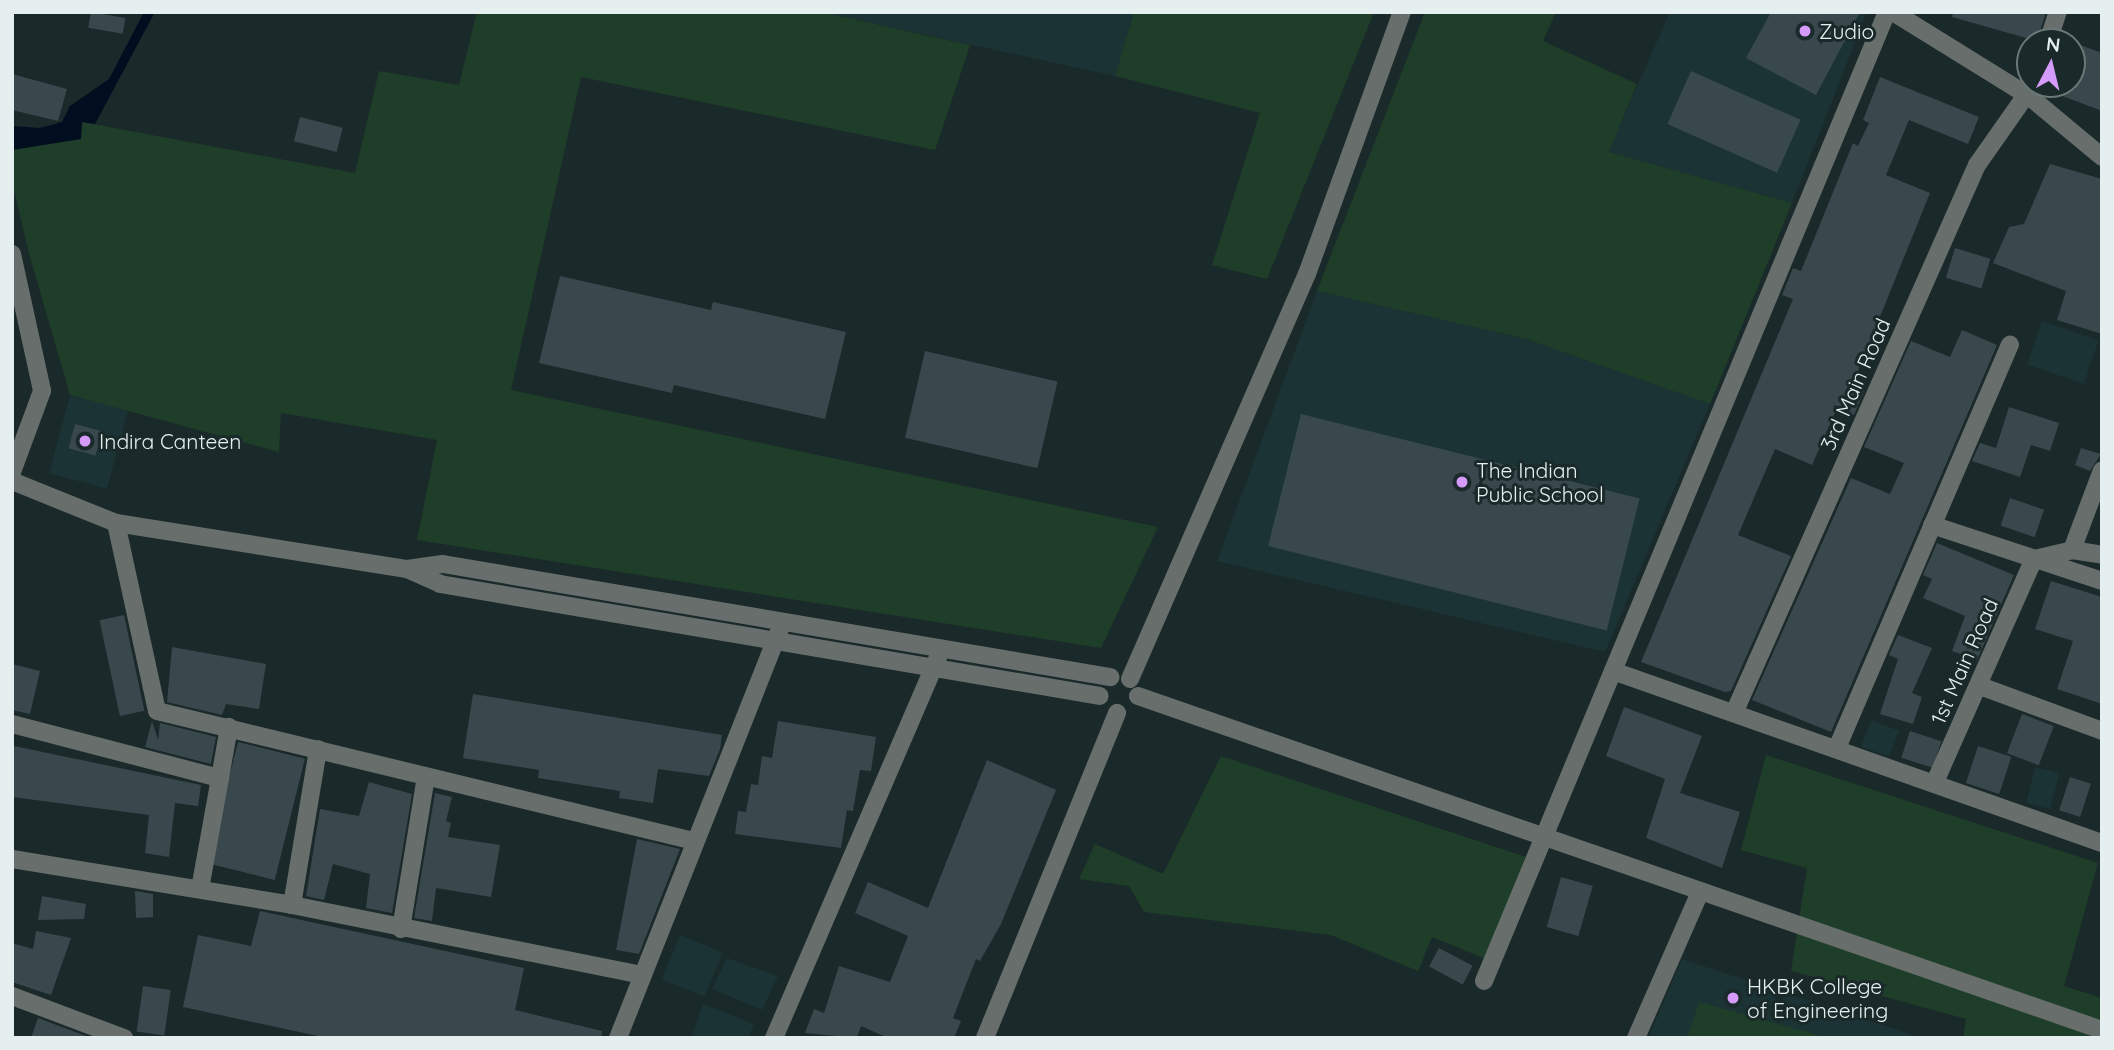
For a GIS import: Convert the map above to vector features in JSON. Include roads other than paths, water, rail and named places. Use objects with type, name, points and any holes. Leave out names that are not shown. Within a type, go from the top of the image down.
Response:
[{"type":"street","points":[[1402,12],[1307,274],[1130,679],[1138,696],[2102,1030]]},
{"type":"street","points":[[1485,981],[1887,12]]},
{"type":"street","points":[[1893,12],[2016,82]]},
{"type":"street","name":"3rd Main Road","points":[[1734,712],[1977,165],[2027,98]]},
{"type":"street","points":[[2039,98],[2102,157]]},
{"type":"street","points":[[12,254],[42,391],[12,472]]},
{"type":"street","points":[[1837,748],[2010,344]]},
{"type":"street","points":[[2072,550],[2102,470]]},
{"type":"street","points":[[12,481],[116,523],[407,569],[440,584],[779,630],[943,649],[1130,679]]},
{"type":"street","points":[[116,523],[157,711],[694,841]]},
{"type":"street","points":[[1932,525],[2102,581]]},
{"type":"street","points":[[2034,559],[2072,550],[2102,555]]},
{"type":"street","name":"1st Main Road","points":[[1935,782],[1980,686],[2034,559]]},
{"type":"street","points":[[779,630],[935,666],[1100,696],[1116,713]]},
{"type":"street","points":[[618,1038],[779,630]]},
{"type":"street","points":[[774,1038],[943,649]]},
{"type":"street","points":[[1613,671],[1935,782],[2102,843]]},
{"type":"street","points":[[1100,696],[1111,677]]},
{"type":"street","points":[[1980,686],[2102,730]]},
{"type":"street","points":[[985,1038],[1116,713],[1133,706],[1138,696]]},
{"type":"street","points":[[12,724],[220,778]]},
{"type":"street","points":[[200,889],[229,727]]},
{"type":"street","points":[[292,905],[318,749]]},
{"type":"street","points":[[401,929],[426,778]]},
{"type":"street","points":[[12,859],[292,905],[401,929],[642,975]]},
{"type":"street","points":[[1636,1038],[1700,892]]},
{"type":"street","points":[[12,996],[124,1038]]},
{"type":"place","name":"Zudio","points":[[1805,31]]},
{"type":"place","name":"Indira Canteen","points":[[85,441]]},
{"type":"place","name":"The Indian Public School","points":[[1462,482]]},
{"type":"place","name":"HKBK College of Engineering","points":[[1733,998]]}]
